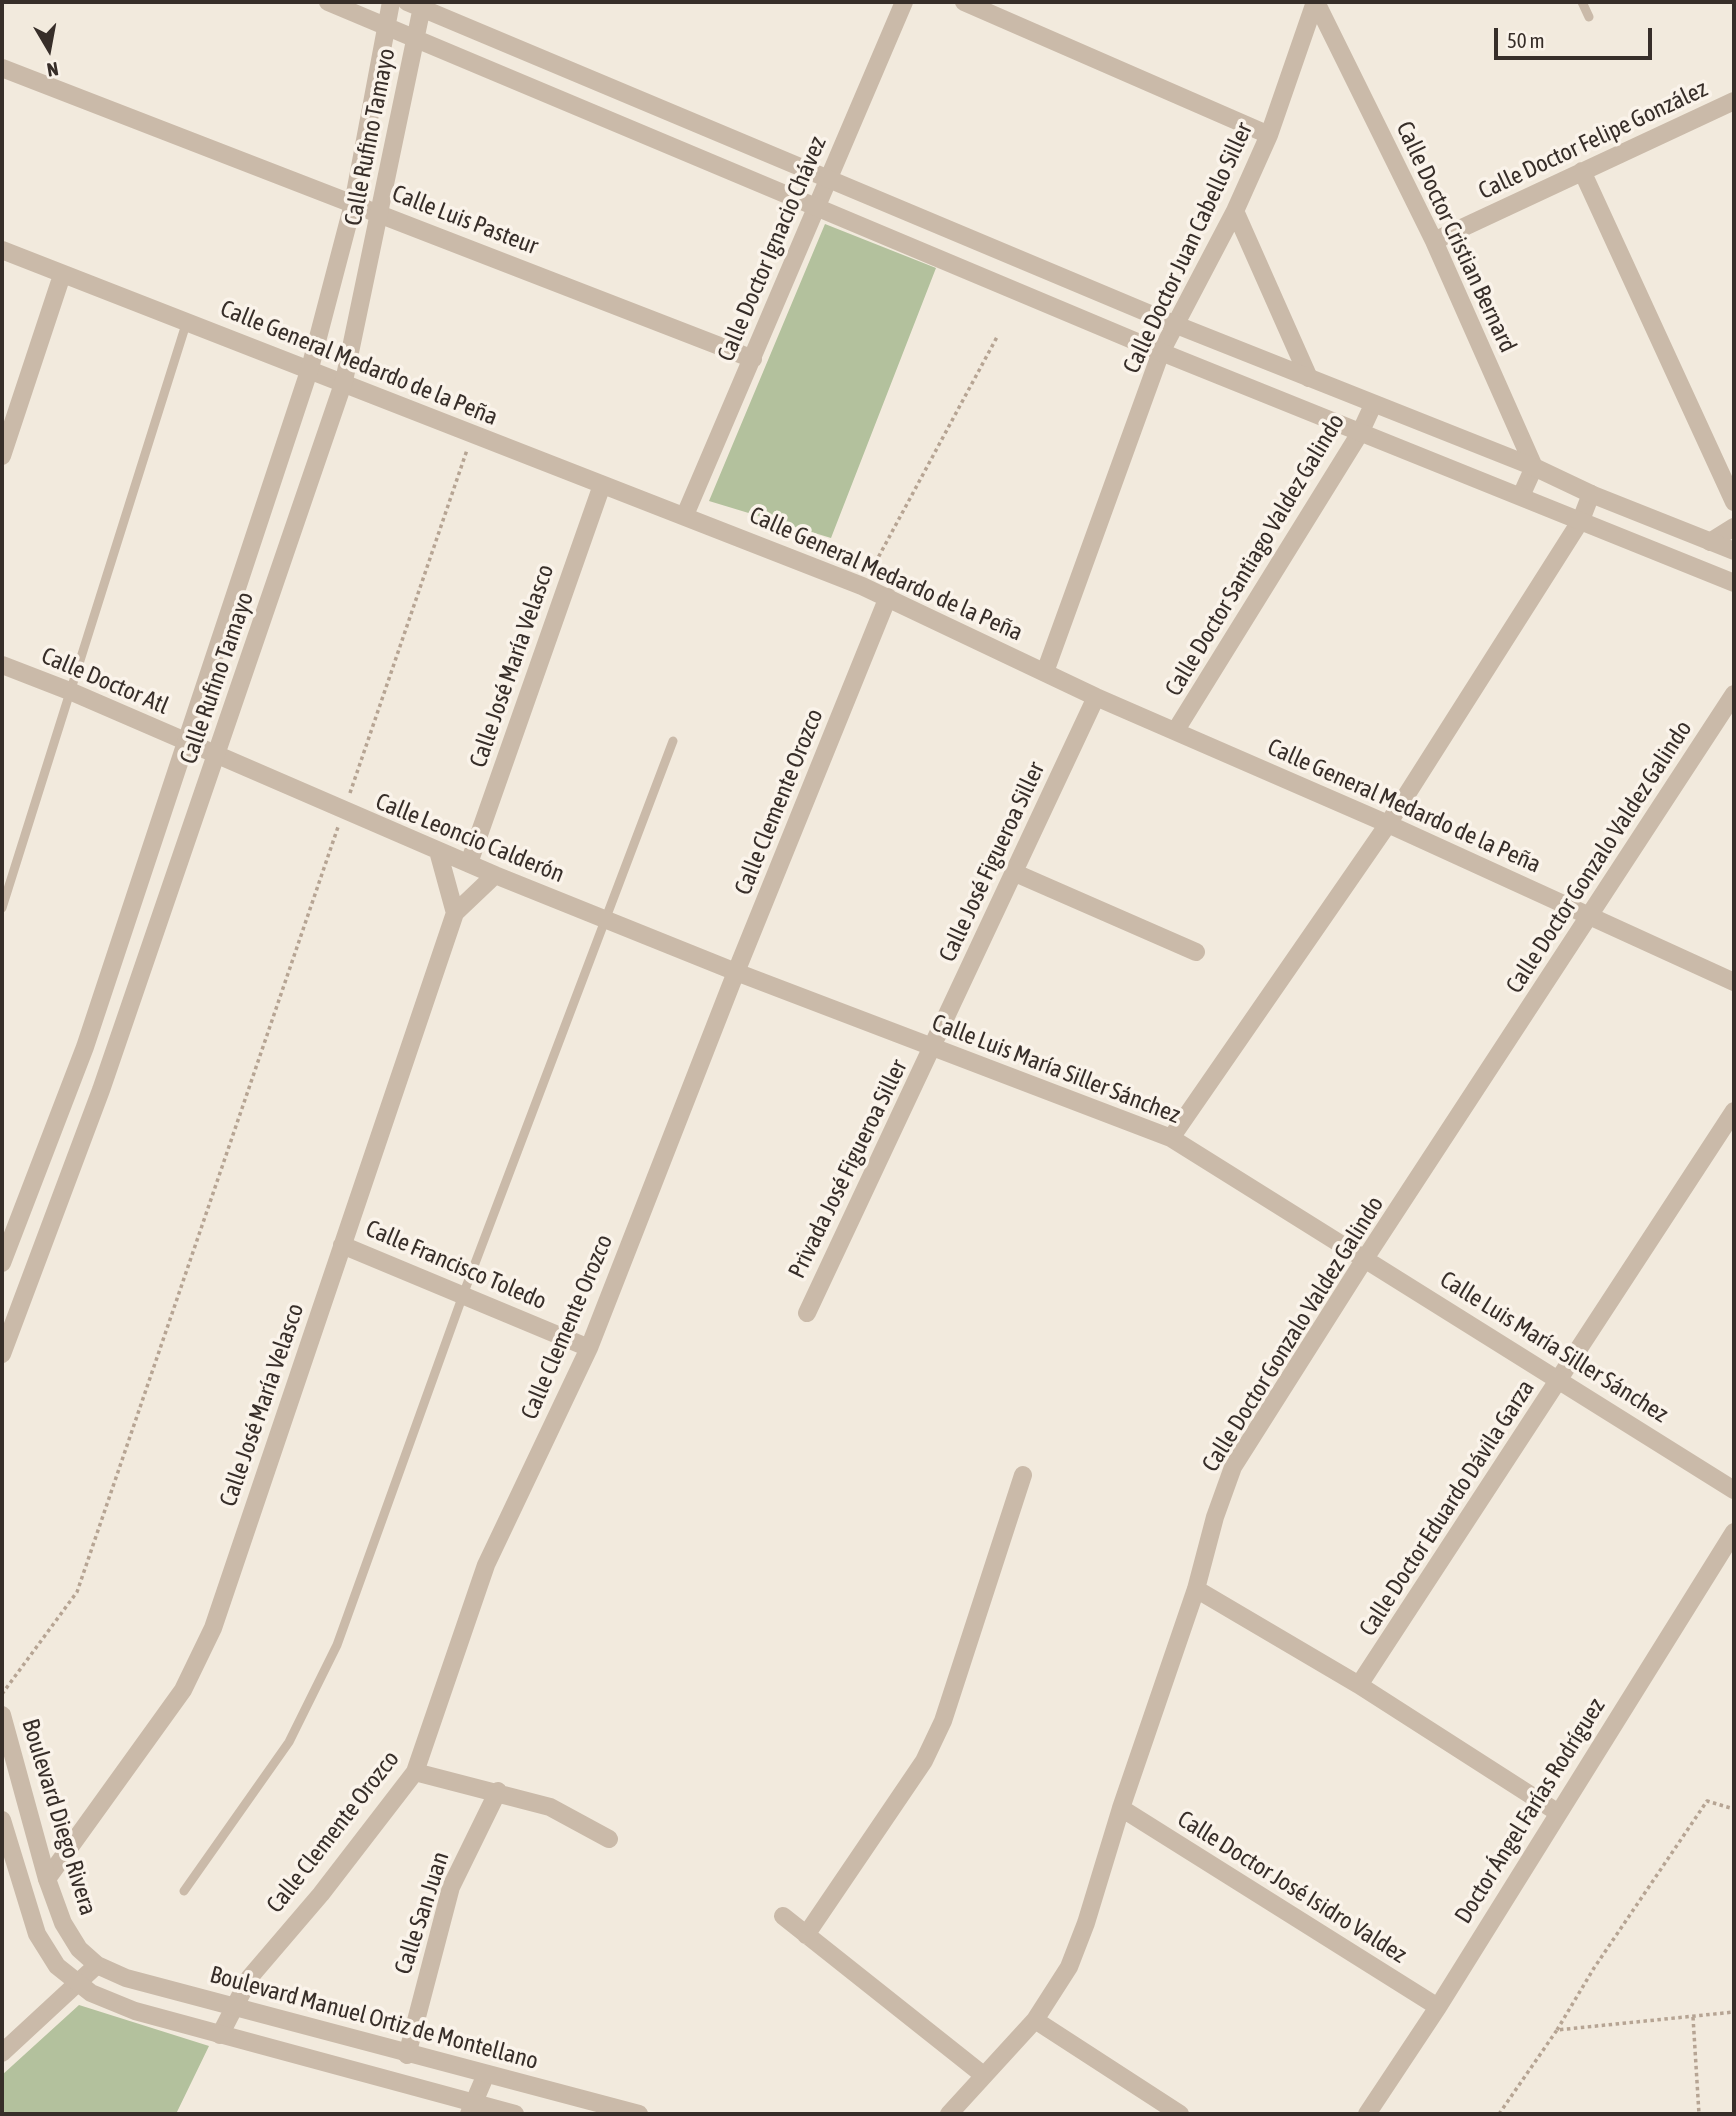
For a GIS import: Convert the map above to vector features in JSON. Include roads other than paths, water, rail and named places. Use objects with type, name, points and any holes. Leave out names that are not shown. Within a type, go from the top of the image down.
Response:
[{"type":"street","points":[[327,2],[386,24],[1161,352],[1734,583]]},
{"type":"street","name":"Calle Rufino Tamayo","points":[[2,1263],[85,1047],[188,744],[310,368],[353,204],[391,2]]},
{"type":"street","name":"Calle Doctor Ignacio Chávez","points":[[685,515],[904,2]]},
{"type":"street","points":[[964,2],[1269,135]]},
{"type":"street","name":"Calle Doctor Juan Cabello Siller","points":[[1045,672],[1161,352],[1236,211],[1269,135],[1316,2]]},
{"type":"street","name":"Calle Doctor Cristian Bernard","points":[[1316,2],[1434,241],[1534,467]]},
{"type":"street","points":[[417,4],[1174,324],[1534,467],[1591,494],[1734,551]]},
{"type":"street","name":"Calle Rufino Tamayo","points":[[2,1354],[56,1215],[344,381],[415,37],[417,4]]},
{"type":"street","name":"Calle Luis Pasteur","points":[[2,68],[753,359]]},
{"type":"street","name":"Calle Doctor Felipe González","points":[[1434,241],[1582,170],[1733,105]]},
{"type":"street","points":[[1582,170],[1734,502]]},
{"type":"street","points":[[1236,211],[1309,378]]},
{"type":"street","name":"Calle General Medardo de la Peña","points":[[2,250],[344,381],[472,434],[862,586],[1096,697],[1388,824],[1734,982]]},
{"type":"street","points":[[2,456],[62,275]]},
{"type":"street","name":"Calle Doctor Santiago Valdez Galindo","points":[[1176,730],[1360,433],[1373,405]]},
{"type":"street","points":[[1521,496],[1534,467]]},
{"type":"street","name":"Calle José María Velasco","points":[[469,863],[602,485]]},
{"type":"street","points":[[1171,1138],[1388,824],[1581,520],[1591,494]]},
{"type":"street","points":[[1710,542],[1734,527]]},
{"type":"street","name":"Calle Clemente Orozco","points":[[220,2035],[234,2006],[267,1954],[321,1894],[415,1772],[486,1565],[589,1348],[736,972],[888,597]]},
{"type":"street","name":"Calle Doctor Atl","points":[[2,665],[72,692],[188,744]]},
{"type":"street","name":"Calle Doctor Gonzalo Valdez Galindo","points":[[949,2114],[982,2074],[1035,2020],[1069,1967],[1087,1923],[1121,1808],[1196,1589],[1214,1517],[1233,1467],[1366,1257],[1591,918],[1734,694]]},
{"type":"street","name":"Calle José Figueroa Siller","points":[[934,1047],[1096,697]]},
{"type":"street","name":"Calle Leoncio Calderón","points":[[188,744],[495,875],[736,972]]},
{"type":"street","points":[[438,851],[455,913]]},
{"type":"street","points":[[1013,872],[1196,952]]},
{"type":"street","name":"Calle José María Velasco","points":[[47,1879],[183,1690],[213,1628],[455,913],[495,875]]},
{"type":"street","name":"Calle Luis María Siller Sánchez","points":[[736,972],[1171,1138],[1366,1257],[1734,1490]]},
{"type":"street","name":"Privada José Figueroa Siller","points":[[807,1313],[934,1047]]},
{"type":"street","name":"Calle Doctor Eduardo Dávila Garza","points":[[1359,1685],[1734,1111]]},
{"type":"street","name":"Calle Francisco Toledo","points":[[342,1245],[589,1348]]},
{"type":"street","points":[[806,1935],[900,1799],[943,1721],[1023,1475]]},
{"type":"street","name":"Doctor Ángel Farías Rodríguez","points":[[1367,2114],[1438,2007],[1557,1812],[1734,1532]]},
{"type":"street","points":[[1196,1589],[1359,1685],[1557,1812]]},
{"type":"street","name":"Boulevard Diego Rivera","points":[[2,1719],[47,1879],[63,1923],[79,1949],[96,1965]]},
{"type":"street","points":[[415,1772],[498,1791],[550,1807],[609,1839]]},
{"type":"street","name":"Calle San Juan","points":[[407,2055],[451,1887],[498,1791]]},
{"type":"street","name":"Calle Doctor José Isidro Valdez","points":[[1121,1808],[1438,2007]]},
{"type":"street","points":[[2,1820],[37,1934],[57,1966],[77,1983],[110,2003],[471,2109],[515,2114]]},
{"type":"street","points":[[783,1916],[982,2074]]},
{"type":"street","points":[[2,2053],[96,1965]]},
{"type":"street","name":"Boulevard Manuel Ortiz de Montellano","points":[[96,1965],[126,1978],[407,2055],[639,2114]]},
{"type":"street","points":[[1035,2020],[1180,2114]]},
{"type":"street","points":[[471,2109],[486,2074]]},
{"type":"lane","points":[[1582,2],[1589,17]]},
{"type":"lane","points":[[2,908],[187,321]]},
{"type":"lane","points":[[184,1891],[289,1742],[313,1699],[337,1645],[463,1296],[673,741]]}]
